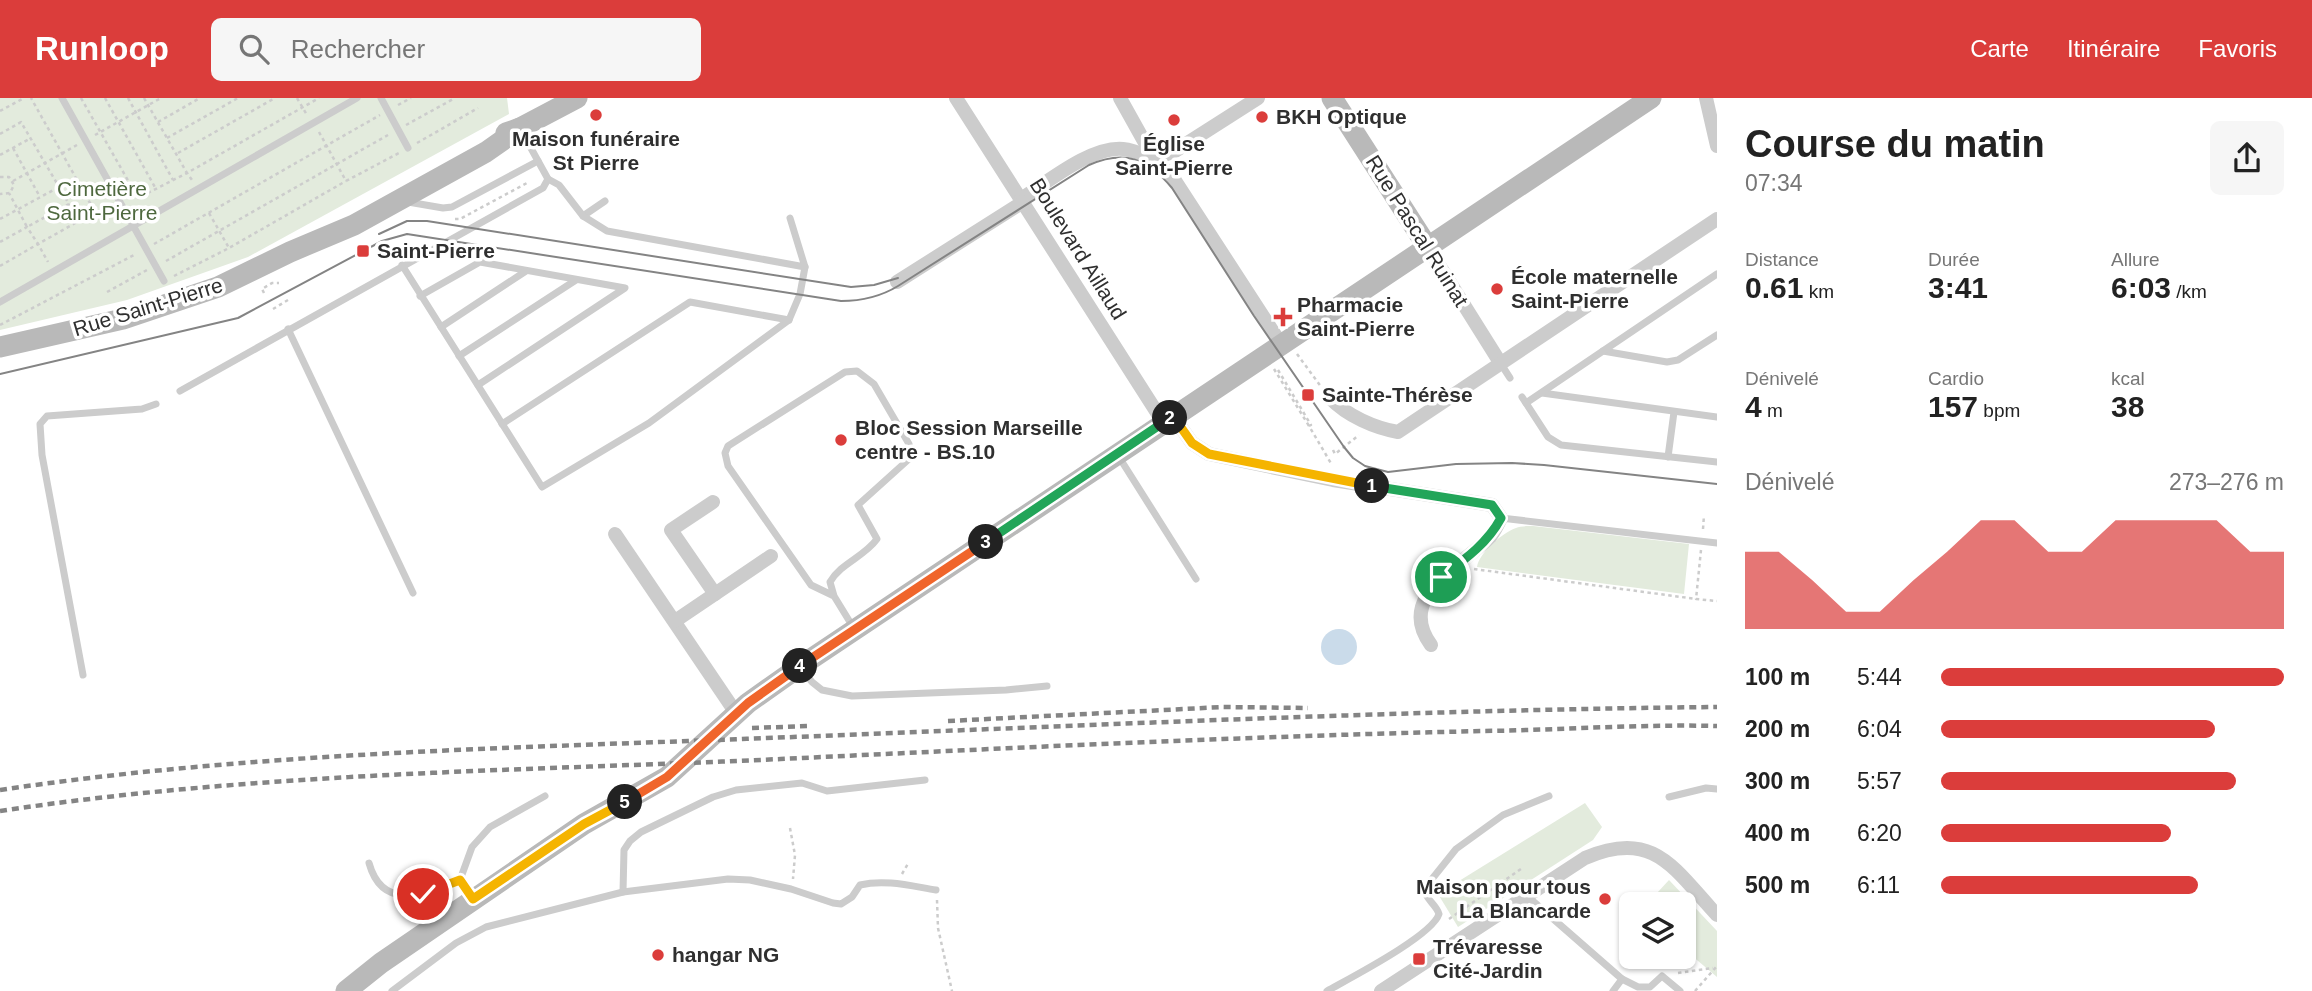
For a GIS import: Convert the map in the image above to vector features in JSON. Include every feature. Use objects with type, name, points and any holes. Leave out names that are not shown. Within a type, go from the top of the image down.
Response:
[{"type":"street","name":"Rue Saint-Pierre","points":[[0,347],[123,319],[218,287],[394,204],[486,152],[520,128],[576,98]]},
{"type":"street","name":"Boulevard Aillaud","points":[[956,98],[1168,419],[1192,443],[1209,454],[1333,480],[1492,505],[1501,518]]},
{"type":"street","points":[[1120,98],[1154,159],[1172,176],[1276,351]]},
{"type":"street","points":[[897,282],[1085,160],[1104,151],[1122,149],[1136,151],[1154,159],[1175,151],[1258,98]]},
{"type":"street","name":"Rue Pascal Ruinat","points":[[1332,98],[1501,364]]},
{"type":"street","points":[[345,991],[381,963],[584,824],[667,777],[748,703],[799,667],[1116,453],[1276,351],[1427,246],[1651,98]]},
{"type":"street","points":[[1706,98],[1717,146]]},
{"type":"street","name":"Rue Saint-Pierre","points":[[290,252],[327,226],[481,143],[520,128]]},
{"type":"street","points":[[1330,398],[1344,410],[1373,425],[1398,432],[1717,219]]},
{"type":"street","points":[[713,502],[671,530],[715,594]]},
{"type":"street","points":[[1432,645],[1419,622],[1429,592],[1441,577],[1492,534],[1501,518]]},
{"type":"street","points":[[615,534],[736,713]]},
{"type":"street","points":[[675,621],[771,556]]},
{"type":"street","points":[[1381,991],[1585,858],[1617,847],[1650,852],[1666,860],[1717,915]]},
{"type":"lane","points":[[62,98],[164,281]]},
{"type":"lane","points":[[0,302],[358,98]]},
{"type":"lane","points":[[381,98],[408,148]]},
{"type":"lane","points":[[520,128],[548,179],[559,185],[583,216],[607,231],[805,267]]},
{"type":"lane","points":[[394,204],[408,202],[452,207],[538,161]]},
{"type":"lane","points":[[180,391],[542,188],[548,179]]},
{"type":"lane","points":[[583,216],[605,201]]},
{"type":"lane","points":[[402,265],[542,487],[649,422],[789,320],[800,295],[805,267],[790,218]]},
{"type":"lane","points":[[420,296],[480,262],[625,288],[478,386]]},
{"type":"lane","points":[[441,327],[526,270]]},
{"type":"lane","points":[[1717,274],[1541,393],[1524,400],[1548,437],[1561,445],[1717,462]]},
{"type":"lane","points":[[459,356],[576,279]]},
{"type":"lane","points":[[502,424],[690,302],[789,320]]},
{"type":"lane","points":[[288,329],[413,593]]},
{"type":"lane","points":[[1603,351],[1667,362],[1678,360],[1717,335]]},
{"type":"lane","points":[[1501,364],[1510,378]]},
{"type":"lane","points":[[834,596],[811,585],[728,467],[725,453],[728,446],[845,372],[856,371],[874,384],[909,444],[911,453],[909,459],[858,505],[877,539],[872,546],[835,572],[830,582],[834,596],[856,631]]},
{"type":"lane","points":[[1541,393],[1717,417]]},
{"type":"lane","points":[[83,675],[42,455],[40,424],[47,416],[142,409],[156,404]]},
{"type":"lane","points":[[1668,457],[1674,412]]},
{"type":"lane","points":[[1116,453],[1196,579]]},
{"type":"lane","points":[[1501,518],[1717,542]]},
{"type":"lane","points":[[799,667],[822,690],[852,696],[1006,691],[1047,685]]},
{"type":"lane","points":[[623,892],[624,850],[630,841],[641,832],[713,797],[736,790],[802,783],[827,791],[925,780]]},
{"type":"lane","points":[[1669,797],[1706,788],[1717,789]]},
{"type":"lane","points":[[460,880],[472,847],[490,827],[544,796]]},
{"type":"lane","points":[[1327,991],[1433,925],[1439,914],[1424,889],[1456,849],[1503,815],[1549,796]]},
{"type":"lane","points":[[369,863],[373,877],[384,889],[397,894],[411,896],[460,880]]},
{"type":"lane","points":[[392,991],[456,943],[486,927],[623,892],[728,879],[765,882],[841,904],[852,897],[860,885],[871,883],[898,883],[936,890]]},
{"type":"lane","points":[[460,880],[473,899]]},
{"type":"lane","points":[[1527,896],[1622,979],[1638,987],[1650,987],[1662,976],[1680,991]]},
{"type":"lane","points":[[1613,991],[1622,979]]},
{"type":"path","points":[[0,111],[24,98]]},
{"type":"path","points":[[0,265],[95,212],[31,98]]},
{"type":"path","points":[[81,98],[138,198],[319,98]]},
{"type":"path","points":[[105,98],[156,189]]},
{"type":"path","points":[[128,98],[173,180]]},
{"type":"path","points":[[144,98],[197,189]]},
{"type":"path","points":[[158,122],[200,98]]},
{"type":"path","points":[[167,138],[238,98]]},
{"type":"path","points":[[177,154],[275,98]]},
{"type":"path","points":[[297,98],[302,107]]},
{"type":"path","points":[[0,325],[146,248],[411,98]]},
{"type":"path","points":[[107,292],[455,98]]},
{"type":"path","points":[[164,281],[229,248],[478,108]]},
{"type":"path","points":[[0,134],[21,122],[69,204],[0,242]]},
{"type":"path","points":[[314,123],[346,181]]},
{"type":"path","points":[[0,155],[31,138]]},
{"type":"path","points":[[13,148],[40,197]]},
{"type":"path","points":[[0,177],[7,176],[13,181],[14,187],[9,193],[0,194]]},
{"type":"path","points":[[0,219],[59,187]]},
{"type":"path","points":[[9,193],[53,271]]},
{"type":"path","points":[[209,213],[229,248]]},
{"type":"path","points":[[380,249],[385,246]]},
{"type":"path","points":[[264,293],[262,289],[279,283]]},
{"type":"path","points":[[273,309],[288,300]]},
{"type":"path","points":[[1276,351],[1287,382],[1311,425],[1309,426]]},
{"type":"path","points":[[1276,351],[1330,398]]},
{"type":"path","points":[[1276,351],[1309,426],[1334,468],[1333,480]]},
{"type":"path","points":[[1333,450],[1335,454],[1373,425]]},
{"type":"path","points":[[1696,599],[1704,515]]},
{"type":"path","points":[[1455,567],[1717,601]]},
{"type":"path","points":[[790,828],[795,855],[791,889]]},
{"type":"path","points":[[1433,925],[1455,916],[1521,869]]},
{"type":"path","points":[[936,890],[938,928],[952,991]]},
{"type":"path","points":[[1662,976],[1715,967]]},
{"type":"path","points":[[1695,991],[1715,967]]},
{"type":"green space","name":"Cimetière Saint-Pierre","points":[[0,98],[507,98],[509,114],[248,257],[127,300],[0,330]]},
{"type":"green space","points":[[1533,526],[1689,544],[1684,594],[1477,567],[1487,550],[1504,534],[1518,527]]},
{"type":"green space","points":[[1585,803],[1602,827],[1593,840],[1458,927],[1438,894]]},
{"type":"green space","points":[[1669,880],[1680,892],[1658,892]]},
{"type":"green space","points":[[1696,909],[1717,931],[1717,977],[1696,959]]},
{"type":"water","points":[[1339,629],[1352,634],[1357,647],[1352,660],[1339,665],[1326,660],[1321,647],[1326,634]]},
{"type":"tram line","points":[[0,374],[238,318],[382,241],[407,234],[841,301],[864,299],[878,296],[898,286],[1089,165],[1102,160],[1125,158],[1145,164],[1172,188],[1254,316],[1344,447],[1353,458],[1365,466],[1388,472],[1456,464],[1512,463],[1717,484]]},
{"type":"tram line","points":[[379,234],[407,221],[427,221],[851,287],[874,285],[898,278]]},
{"type":"railway","points":[[948,721],[1223,707],[1308,708]]},
{"type":"railway","points":[[0,790],[197,767],[495,748],[1486,711],[1717,707]]},
{"type":"railway","points":[[752,728],[808,726]]},
{"type":"railway","points":[[0,811],[200,788],[400,774],[1228,739],[1629,726],[1717,726]]},
{"type":"place","name":"Maison funéraire St Pierre","points":[[596,115]]},
{"type":"place","name":"BKH Optique","points":[[1262,117]]},
{"type":"place","name":"Église Saint-Pierre","points":[[1174,120]]},
{"type":"place","name":"Saint-Pierre","points":[[363,251]]},
{"type":"place","name":"École maternelle Saint-Pierre","points":[[1497,289]]},
{"type":"place","name":"Pharmacie Saint-Pierre","points":[[1283,317]]},
{"type":"place","name":"Sainte-Thérèse","points":[[1308,395]]},
{"type":"place","name":"Bloc Session Marseille centre - BS.10","points":[[841,440]]},
{"type":"place","name":"Maison pour tous La Blancarde","points":[[1605,899]]},
{"type":"place","name":"hangar NG","points":[[658,955]]},
{"type":"place","name":"Trévaresse Cité-Jardin","points":[[1419,959]]},
{"type":"route","points":[[423,894],[460,880],[473,899],[584,824],[657,784],[748,703],[1173,416],[1192,443],[1209,454],[1333,480],[1492,505],[1501,518],[1492,534],[1441,577]]}]
